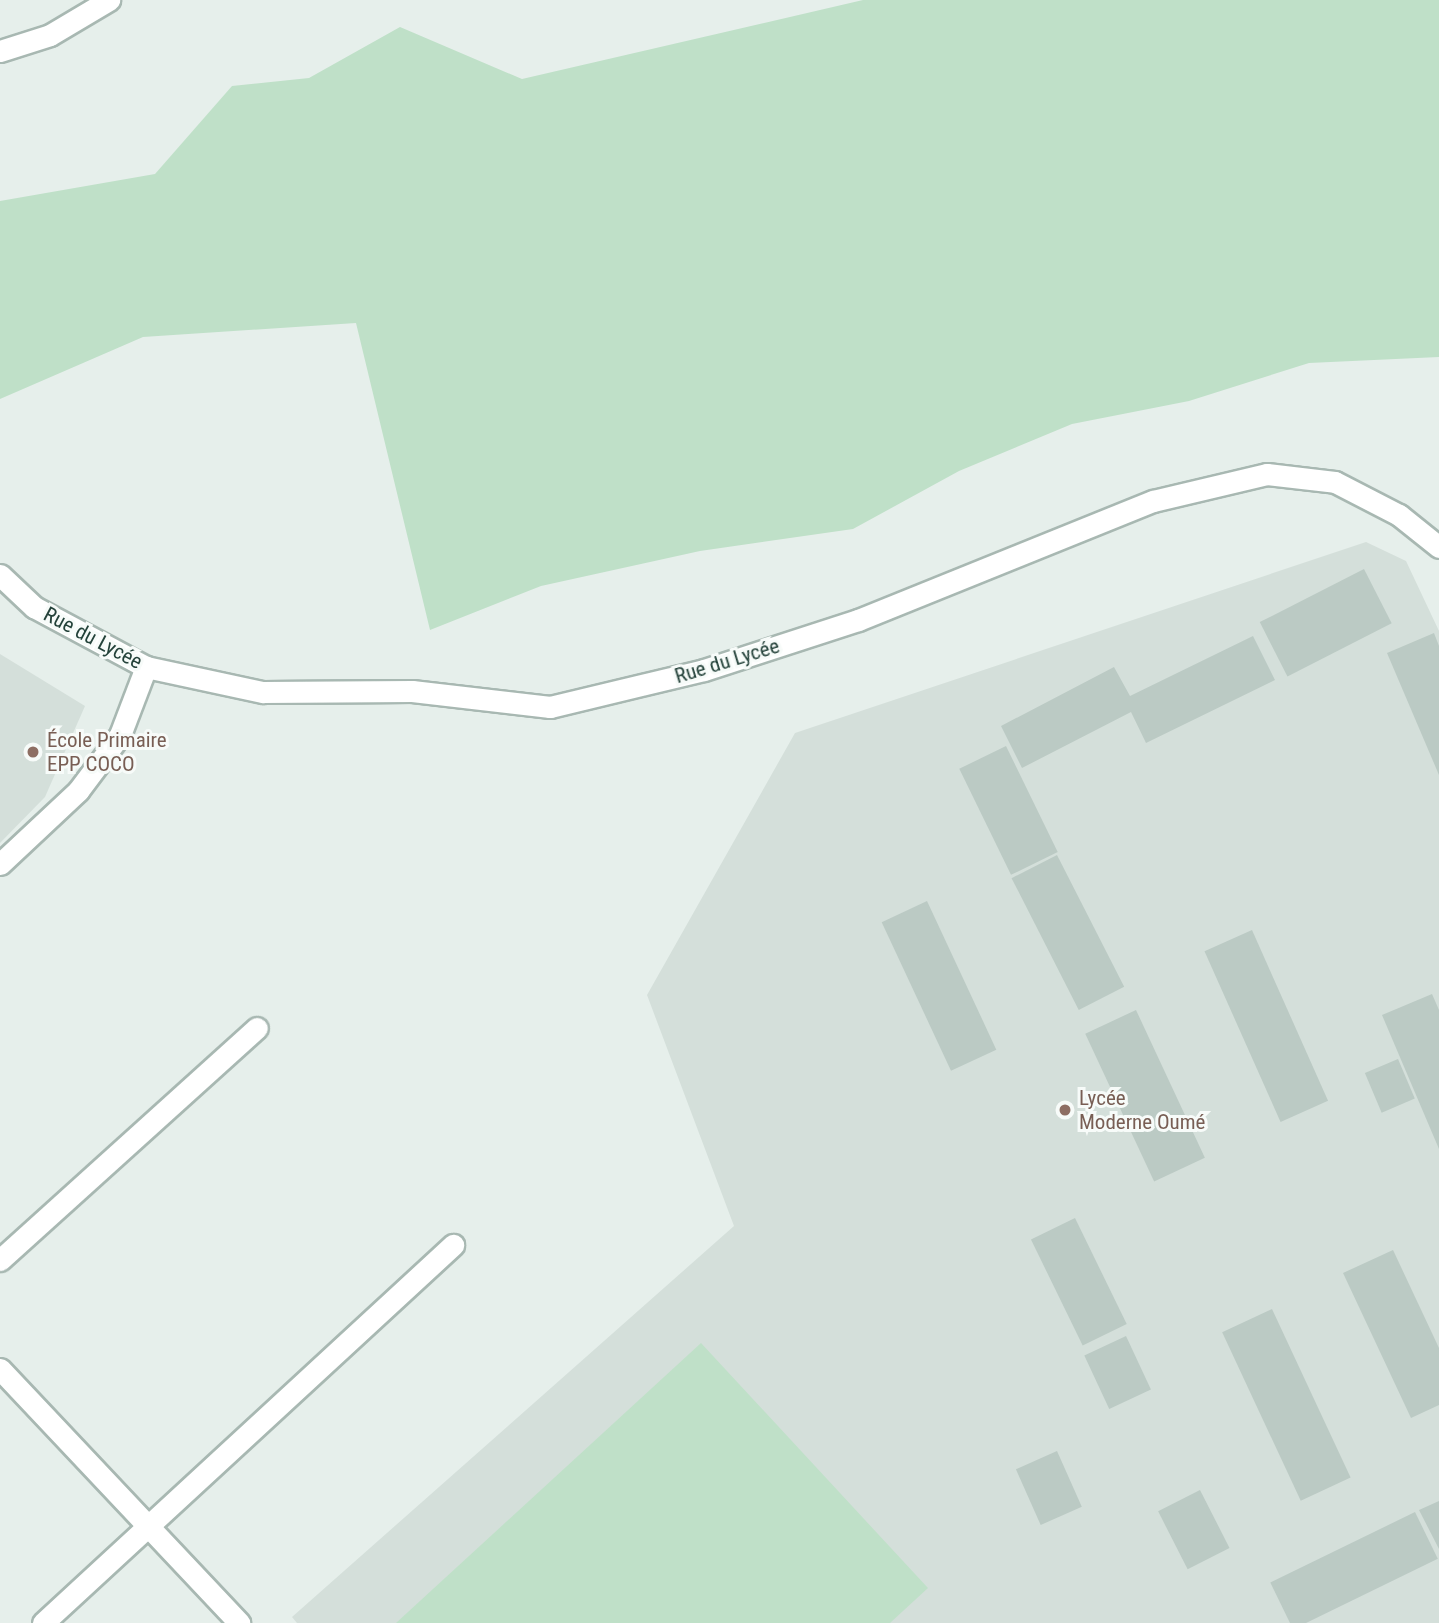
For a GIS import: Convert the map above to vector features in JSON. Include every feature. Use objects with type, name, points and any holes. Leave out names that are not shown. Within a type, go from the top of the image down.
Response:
[{"type":"street","points":[[0,51],[50,35],[109,0]]},
{"type":"street","name":"Rue du Lycée","points":[[0,575],[34,607],[146,667],[263,692],[412,691],[550,707],[743,658],[858,620],[1153,500],[1266,474],[1335,482],[1399,515],[1439,547]]},
{"type":"street","points":[[0,864],[78,791],[120,735],[146,667]]},
{"type":"street","points":[[0,1260],[257,1028]]},
{"type":"street","points":[[43,1623],[453,1245]]},
{"type":"street","points":[[0,1369],[151,1525],[239,1623]]},
{"type":"shaded area","name":"Lycée Moderne Oumé","points":[[1366,542],[1406,561],[1439,631],[1439,1623],[297,1623],[292,1617],[734,1226],[647,995],[795,733]]},
{"type":"shaded area","name":"École Primaire EPP COCO","points":[[0,654],[85,706],[45,797],[0,843]]},
{"type":"green space","points":[[863,0],[1439,0],[1439,357],[1309,363],[1189,401],[1072,424],[959,471],[853,529],[700,551],[541,586],[430,630],[356,323],[143,337],[0,399],[0,201],[155,174],[232,86],[309,78],[400,27],[522,79]]},
{"type":"green space","points":[[701,1343],[928,1588],[890,1623],[396,1623]]},
{"type":"building","points":[[1364,569],[1392,623],[1287,676],[1260,622]]},
{"type":"building","points":[[1434,633],[1439,646],[1439,775],[1387,653]]},
{"type":"building","points":[[1253,636],[1275,680],[1146,743],[1131,712],[1022,768],[1001,726],[1114,667],[1130,696]]},
{"type":"building","points":[[1006,746],[1058,852],[1011,875],[959,769]]},
{"type":"building","points":[[1057,855],[1124,987],[1079,1010],[1012,878]]},
{"type":"building","points":[[927,901],[996,1050],[951,1071],[882,922]]},
{"type":"building","points":[[1252,930],[1328,1101],[1281,1122],[1204,951]]},
{"type":"building","points":[[1432,994],[1439,1010],[1439,1149],[1382,1015]]},
{"type":"building","points":[[1136,1010],[1205,1158],[1154,1181],[1085,1034]]},
{"type":"building","points":[[1398,1059],[1415,1099],[1382,1113],[1365,1073]]},
{"type":"building","points":[[1075,1218],[1127,1324],[1083,1346],[1031,1239]]},
{"type":"building","points":[[1393,1250],[1439,1348],[1439,1405],[1411,1418],[1343,1273]]},
{"type":"building","points":[[1272,1309],[1351,1478],[1301,1501],[1222,1332]]},
{"type":"building","points":[[1126,1336],[1151,1389],[1109,1409],[1084,1355]]},
{"type":"building","points":[[1057,1451],[1082,1507],[1041,1525],[1016,1469]]},
{"type":"building","points":[[1200,1490],[1230,1548],[1188,1569],[1158,1511]]},
{"type":"building","points":[[1439,1501],[1439,1549],[1419,1510]]},
{"type":"building","points":[[1415,1512],[1438,1559],[1306,1623],[1290,1623],[1270,1583]]},
{"type":"place","name":"École Primaire EPP COCO","points":[[33,752]]},
{"type":"place","name":"Lycée Moderne Oumé","points":[[1065,1110]]}]
